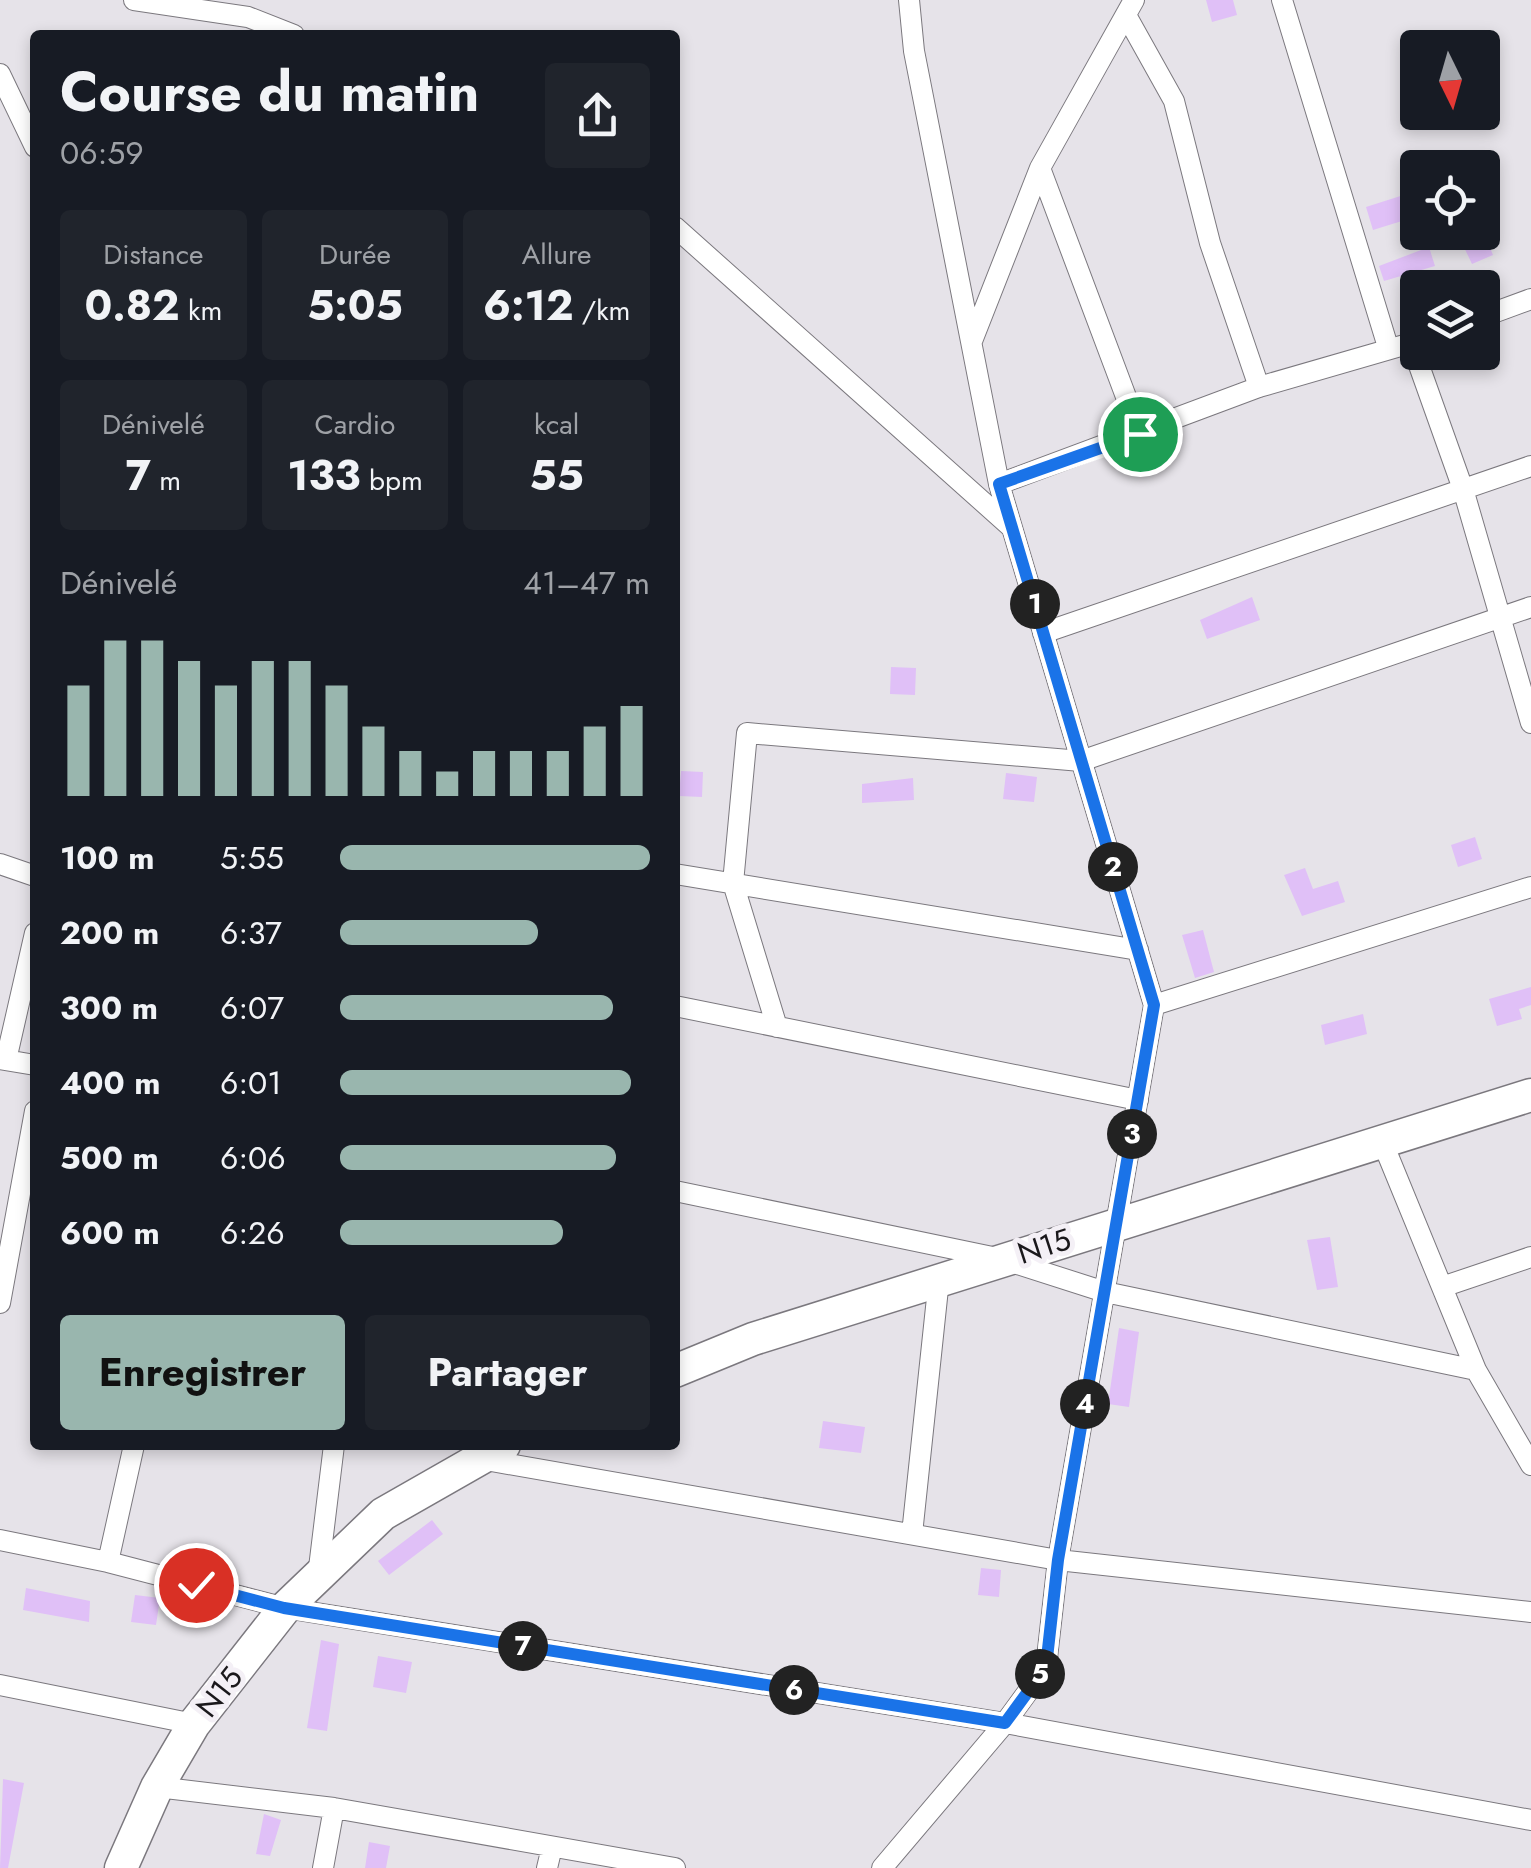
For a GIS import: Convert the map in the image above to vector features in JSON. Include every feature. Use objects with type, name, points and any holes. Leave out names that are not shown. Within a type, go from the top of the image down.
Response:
[{"type":"main road","name":"N15","points":[[680,1369],[753,1339],[1531,1095]]},
{"type":"main road","name":"N15","points":[[121,1868],[156,1788],[194,1724],[284,1608],[383,1514],[492,1452]]},
{"type":"street","points":[[134,0],[248,17],[281,30]]},
{"type":"street","points":[[882,1868],[1005,1723],[1046,1667],[1058,1560],[1154,1005],[999,484],[914,50],[909,0]]},
{"type":"street","points":[[1282,0],[1388,347]]},
{"type":"street","points":[[972,342],[1040,168],[1130,8]]},
{"type":"street","points":[[1130,8],[1174,101],[1210,243],[1260,387]]},
{"type":"street","points":[[0,74],[30,137]]},
{"type":"street","points":[[1040,168],[1140,434]]},
{"type":"street","points":[[680,231],[1012,528]]},
{"type":"street","points":[[1500,310],[1531,299]]},
{"type":"street","points":[[999,484],[1260,387],[1400,345]]},
{"type":"street","points":[[1424,370],[1464,489],[1531,723]]},
{"type":"street","points":[[1044,633],[1531,466]]},
{"type":"street","points":[[777,1027],[733,884],[746,733],[1082,760],[1531,607]]},
{"type":"street","points":[[0,864],[30,874]]},
{"type":"street","points":[[680,875],[1138,950]]},
{"type":"street","points":[[1154,1005],[1531,888]]},
{"type":"street","points":[[30,952],[3,1059],[30,1064]]},
{"type":"street","points":[[680,1007],[1138,1100]]},
{"type":"street","points":[[0,1303],[30,1138]]},
{"type":"street","points":[[1382,1141],[1476,1370],[1531,1465]]},
{"type":"street","points":[[680,1192],[1002,1259],[1105,1292],[1476,1370]]},
{"type":"street","points":[[1442,1288],[1531,1257]]},
{"type":"street","points":[[912,1534],[939,1280]]},
{"type":"street","points":[[108,1562],[133,1450]]},
{"type":"street","points":[[318,1576],[333,1450]]},
{"type":"street","points":[[492,1452],[1058,1560],[1531,1612]]},
{"type":"street","points":[[0,1540],[108,1562],[284,1608],[1005,1723],[1531,1820]]},
{"type":"street","points":[[0,1684],[194,1724]]},
{"type":"street","points":[[156,1788],[334,1808],[550,1858],[676,1868]]},
{"type":"street","points":[[323,1868],[334,1808]]},
{"type":"building","points":[[1206,0],[1233,0],[1237,15],[1212,22]]},
{"type":"building","points":[[1400,196],[1400,222],[1373,230],[1366,207]]},
{"type":"building","points":[[1430,250],[1435,266],[1400,270],[1400,276],[1384,281],[1379,266]]},
{"type":"building","points":[[1465,250],[1491,250],[1493,255],[1472,264]]},
{"type":"building","points":[[1252,597],[1260,620],[1207,639],[1200,620]]},
{"type":"building","points":[[891,667],[916,668],[915,695],[890,694]]},
{"type":"building","points":[[681,771],[703,772],[702,797],[680,796]]},
{"type":"building","points":[[1006,773],[1037,777],[1034,802],[1003,799]]},
{"type":"building","points":[[913,778],[914,800],[862,803],[862,784]]},
{"type":"building","points":[[1475,837],[1482,859],[1458,867],[1451,845]]},
{"type":"building","points":[[1305,868],[1313,889],[1338,881],[1345,902],[1302,916],[1284,875]]},
{"type":"building","points":[[1203,930],[1214,972],[1195,978],[1182,935]]},
{"type":"building","points":[[1531,987],[1531,1005],[1519,1009],[1522,1019],[1497,1026],[1489,999]]},
{"type":"building","points":[[1363,1014],[1367,1034],[1325,1045],[1321,1025]]},
{"type":"building","points":[[1330,1237],[1338,1287],[1317,1290],[1307,1240]]},
{"type":"building","points":[[1119,1328],[1139,1332],[1129,1407],[1108,1404]]},
{"type":"building","points":[[823,1421],[865,1427],[861,1453],[819,1448]]},
{"type":"building","points":[[432,1520],[443,1534],[389,1575],[378,1561]]},
{"type":"building","points":[[981,1568],[1001,1570],[999,1597],[978,1595]]},
{"type":"building","points":[[26,1588],[90,1601],[89,1622],[23,1610]]},
{"type":"building","points":[[135,1595],[160,1598],[156,1625],[131,1622]]},
{"type":"building","points":[[321,1640],[339,1644],[327,1731],[307,1728]]},
{"type":"building","points":[[378,1656],[412,1662],[406,1693],[373,1687]]},
{"type":"building","points":[[3,1779],[24,1783],[8,1868],[0,1868]]},
{"type":"building","points":[[264,1814],[281,1820],[270,1856],[256,1854]]},
{"type":"building","points":[[369,1842],[390,1846],[386,1868],[365,1868]]},
{"type":"route","points":[[196,1585],[284,1608],[1005,1723],[1046,1667],[1058,1560],[1154,1005],[999,484],[1140,434]]}]
